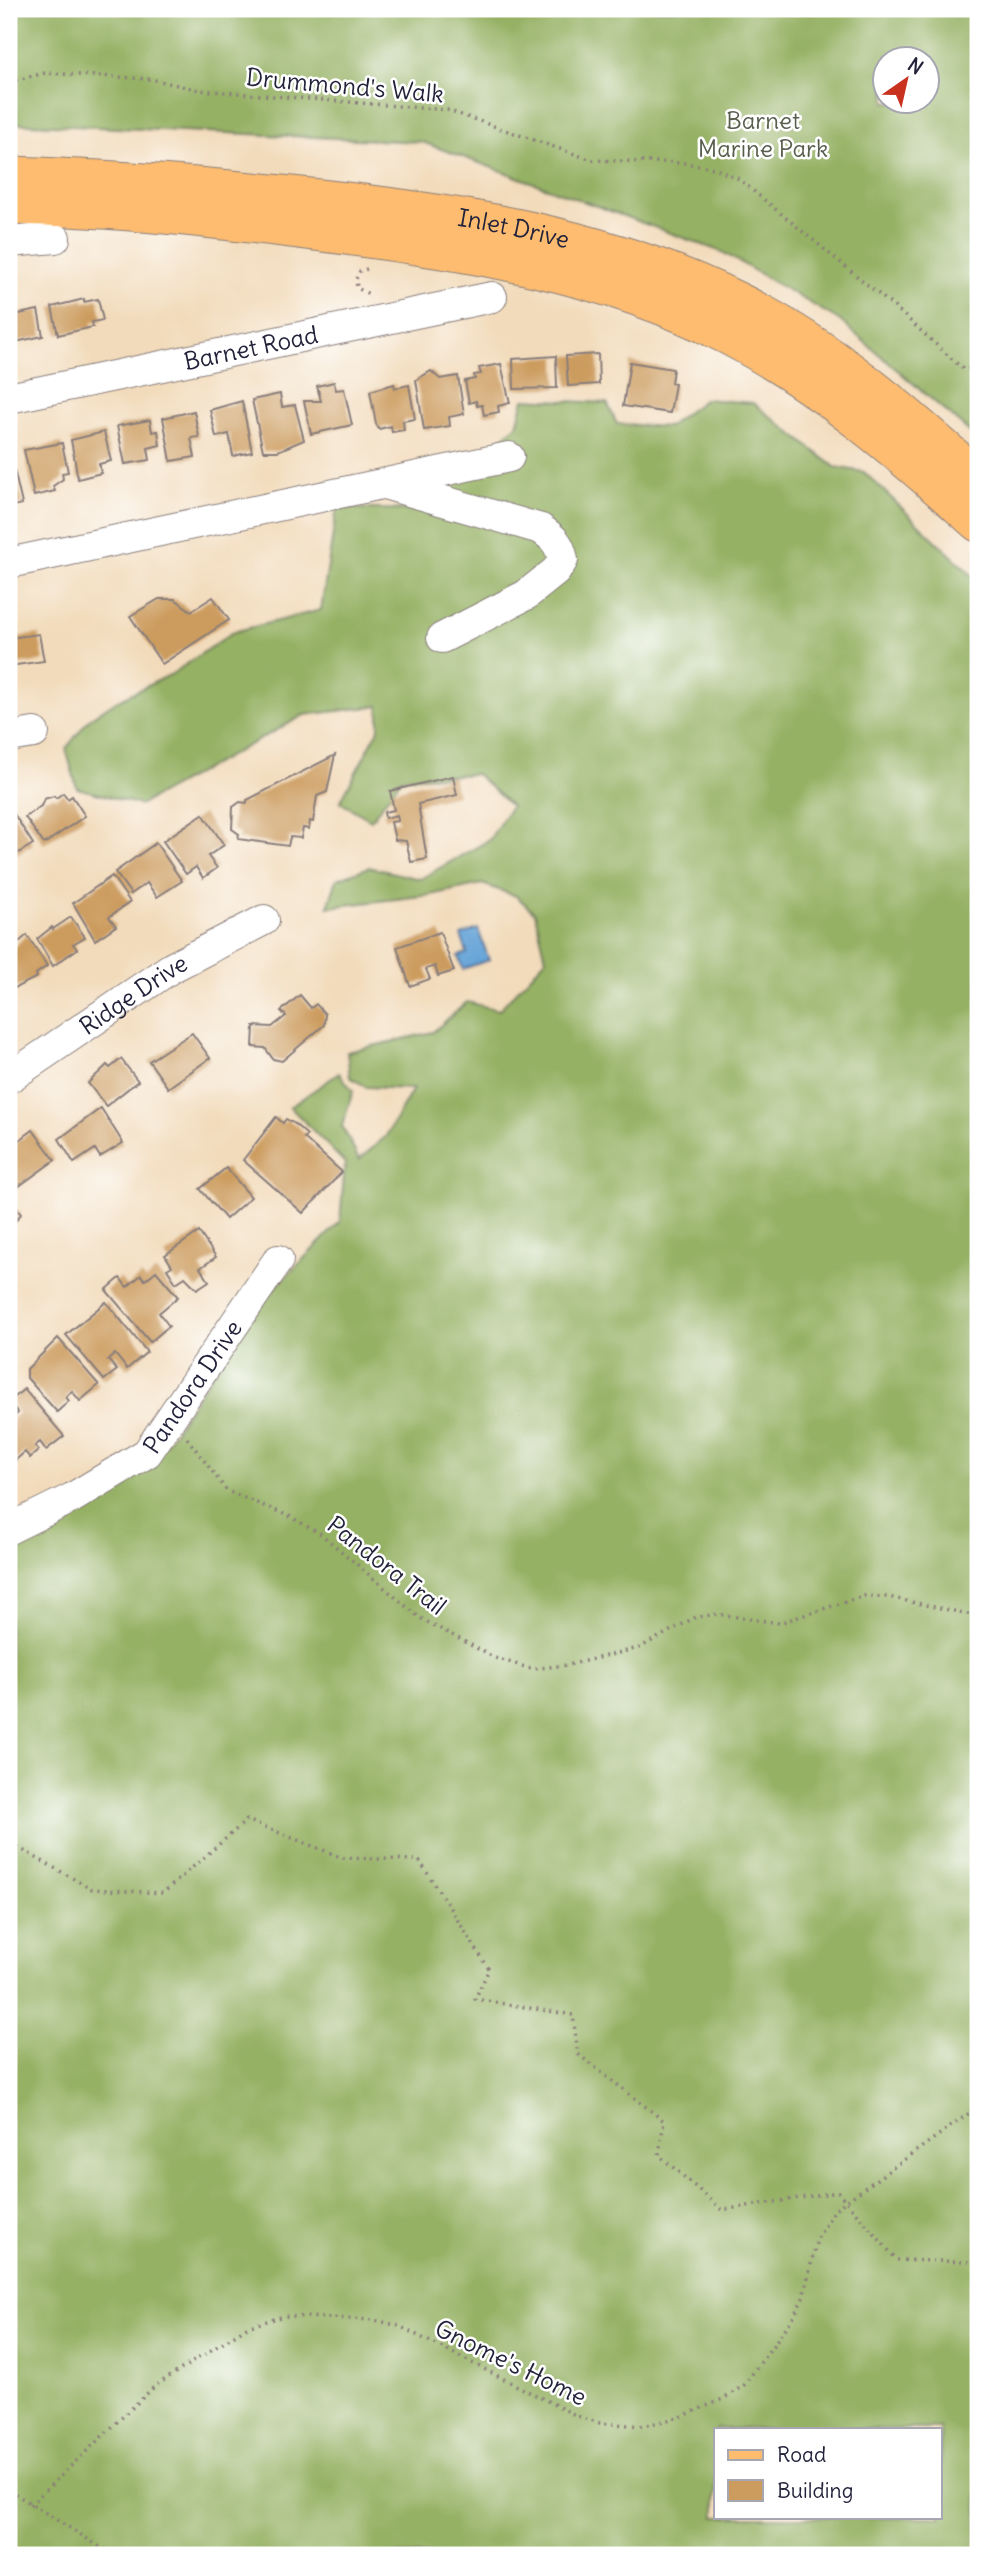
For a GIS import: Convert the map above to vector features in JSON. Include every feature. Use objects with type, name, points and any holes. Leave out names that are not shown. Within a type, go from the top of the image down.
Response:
[{"type":"main road","name":"Inlet Drive","points":[[9,175],[225,188],[417,209],[573,239],[675,273],[742,303],[806,341],[867,384],[957,474]]},
{"type":"main road","name":"Inlet Drive","points":[[9,206],[92,208],[233,221],[405,244],[564,273],[659,307],[728,336],[842,409],[957,474]]},
{"type":"main road","points":[[957,474],[978,523]]},
{"type":"street","points":[[9,242],[55,238]]},
{"type":"street","name":"Barnet Road","points":[[9,398],[333,328],[492,297]]},
{"type":"street","points":[[9,563],[509,457]]},
{"type":"street","points":[[387,485],[533,526],[553,537],[561,547],[563,560],[543,584],[442,638]]},
{"type":"street","name":"Ridge Drive","points":[[9,1078],[171,968],[264,920]]},
{"type":"street","name":"Pandora Drive","points":[[9,1529],[72,1498],[147,1453],[278,1260]]},
{"type":"path","name":"Drummond's Walk","points":[[9,82],[45,73],[151,79],[199,90],[447,110],[592,160],[684,163],[713,168],[739,179],[898,310],[963,369],[978,367]]},
{"type":"path","points":[[370,268],[360,271],[356,278],[358,288],[367,295],[387,298],[393,318]]},
{"type":"path","name":"Pandora Trail","points":[[171,1416],[227,1491],[289,1516],[321,1534],[420,1618],[495,1658],[532,1668],[568,1665],[639,1648],[694,1618],[717,1614],[779,1623],[864,1596],[888,1597],[968,1614],[978,1619]]},
{"type":"path","points":[[9,1836],[17,1847],[92,1889],[163,1892],[247,1820],[343,1858],[419,1860],[489,1969],[475,2000],[573,2015],[578,2053],[664,2121],[660,2155],[722,2210],[838,2192],[897,2260],[978,2262]]},
{"type":"path","name":"Gnome's Home","points":[[30,2505],[155,2386],[247,2327],[284,2316],[376,2320],[399,2326],[578,2416],[600,2423],[642,2426],[681,2417],[725,2399],[744,2385],[793,2318],[803,2298],[817,2239],[835,2208],[978,2107]]},
{"type":"path","points":[[9,2490],[113,2555]]},
{"type":"green space","name":"Barnet Marine Park","points":[[43,9],[977,9],[978,439],[839,320],[722,252],[422,142],[9,123],[9,13]]},
{"type":"green space","points":[[524,399],[607,403],[617,424],[668,427],[705,399],[753,403],[835,467],[864,472],[978,581],[978,2555],[9,2555],[9,1542],[120,1487],[167,1442],[256,1307],[340,1222],[345,1163],[290,1107],[339,1073],[353,1091],[342,1126],[359,1160],[386,1136],[413,1089],[366,1087],[350,1077],[347,1052],[433,1032],[467,1002],[499,1010],[546,959],[535,913],[516,896],[482,884],[430,895],[328,907],[337,879],[369,867],[420,879],[489,840],[511,806],[476,774],[402,778],[371,820],[340,802],[379,729],[379,706],[304,715],[140,805],[77,788],[66,749],[89,719],[116,701],[172,674],[233,632],[321,610],[337,508],[418,510],[517,425]]},
{"type":"water","points":[[478,929],[489,960],[463,969],[458,956],[467,953],[461,935]]},
{"type":"building","points":[[84,299],[84,302],[98,299],[103,320],[92,322],[93,327],[58,335],[52,307]]},
{"type":"building","points":[[38,310],[43,336],[11,343],[9,316]]},
{"type":"building","points":[[598,354],[599,384],[568,386],[566,356]]},
{"type":"building","points":[[556,356],[557,388],[514,389],[513,359]]},
{"type":"building","points":[[630,362],[673,369],[671,383],[675,384],[670,413],[623,406]]},
{"type":"building","points":[[501,364],[510,403],[498,406],[499,412],[484,415],[482,405],[477,406],[476,401],[469,403],[465,381],[475,379],[474,375],[481,374],[479,368]]},
{"type":"building","points":[[431,371],[440,379],[458,376],[464,414],[449,417],[450,426],[424,430],[416,380]]},
{"type":"building","points":[[334,382],[336,390],[344,389],[352,425],[311,434],[304,401],[321,401],[317,386]]},
{"type":"building","points":[[394,384],[395,388],[409,385],[415,419],[403,421],[404,430],[392,432],[391,426],[379,429],[376,424],[370,391]]},
{"type":"building","points":[[280,394],[282,407],[295,405],[304,440],[278,451],[263,451],[252,400]]},
{"type":"building","points":[[242,401],[252,452],[233,456],[229,434],[216,437],[210,410]]},
{"type":"building","points":[[194,411],[199,437],[191,438],[195,457],[171,461],[163,418]]},
{"type":"building","points":[[150,420],[152,432],[158,431],[160,445],[148,448],[150,460],[125,464],[117,426]]},
{"type":"building","points":[[104,432],[111,461],[99,464],[101,473],[78,479],[71,440]]},
{"type":"building","points":[[62,443],[68,472],[62,473],[63,479],[53,486],[55,491],[34,496],[24,450]]},
{"type":"building","points":[[9,453],[22,504],[9,507]]},
{"type":"building","points":[[213,597],[229,620],[162,664],[130,616],[159,599],[175,599],[191,611]]},
{"type":"building","points":[[39,634],[44,661],[9,666],[9,638]]},
{"type":"building","points":[[335,755],[327,792],[317,796],[313,822],[310,821],[309,829],[303,828],[301,838],[290,837],[288,846],[238,839],[239,834],[232,829],[233,807],[240,802],[247,803],[247,800]]},
{"type":"building","points":[[453,776],[457,795],[418,804],[427,859],[411,862],[406,841],[395,840],[391,822],[398,821],[397,815],[385,818],[384,812],[394,810],[390,791]]},
{"type":"building","points":[[63,793],[68,799],[72,796],[85,816],[44,844],[25,817],[41,806],[44,799],[54,796],[56,798]]},
{"type":"building","points":[[12,811],[33,844],[9,859],[9,813]]},
{"type":"building","points":[[203,814],[224,845],[208,856],[217,868],[203,878],[196,867],[186,874],[163,841]]},
{"type":"building","points":[[156,843],[182,881],[157,897],[147,883],[131,894],[115,872]]},
{"type":"building","points":[[112,876],[130,902],[109,917],[116,926],[95,940],[73,903]]},
{"type":"building","points":[[71,917],[85,937],[73,944],[77,949],[53,966],[37,939]]},
{"type":"building","points":[[440,932],[454,971],[438,976],[435,966],[426,969],[430,979],[410,986],[397,947]]},
{"type":"building","points":[[27,935],[47,966],[36,974],[37,977],[13,989],[9,982],[9,951]]},
{"type":"building","points":[[300,995],[311,1008],[316,1004],[325,1014],[324,1025],[282,1061],[273,1059],[265,1048],[253,1047],[254,1026],[272,1027],[286,1016],[281,1011]]},
{"type":"building","points":[[192,1033],[210,1058],[168,1088],[149,1061]]},
{"type":"building","points":[[121,1059],[138,1081],[106,1106],[88,1083],[107,1065],[110,1068]]},
{"type":"building","points":[[101,1108],[123,1143],[100,1157],[95,1149],[74,1163],[59,1139]]},
{"type":"building","points":[[276,1117],[283,1123],[286,1119],[295,1124],[307,1135],[304,1138],[342,1172],[303,1213],[243,1160]]},
{"type":"building","points":[[33,1130],[55,1160],[12,1191],[9,1187],[9,1148]]},
{"type":"building","points":[[226,1168],[251,1197],[226,1219],[200,1189]]},
{"type":"building","points":[[9,1199],[21,1214],[9,1229]]},
{"type":"building","points":[[199,1232],[216,1257],[200,1268],[209,1281],[197,1289],[185,1277],[176,1283],[167,1269],[172,1266],[165,1255]]},
{"type":"building","points":[[156,1271],[178,1297],[159,1313],[169,1326],[150,1342],[106,1290],[120,1278],[127,1287],[141,1275],[145,1280]]},
{"type":"building","points":[[106,1302],[147,1352],[127,1369],[115,1354],[108,1360],[117,1370],[104,1380],[66,1335]]},
{"type":"building","points":[[58,1338],[99,1385],[80,1401],[72,1391],[66,1397],[69,1401],[57,1412],[27,1378],[27,1369]]},
{"type":"building","points":[[24,1389],[64,1436],[46,1450],[40,1442],[35,1446],[39,1450],[30,1458],[25,1452],[12,1463],[9,1459],[9,1421],[18,1413],[9,1402]]}]
